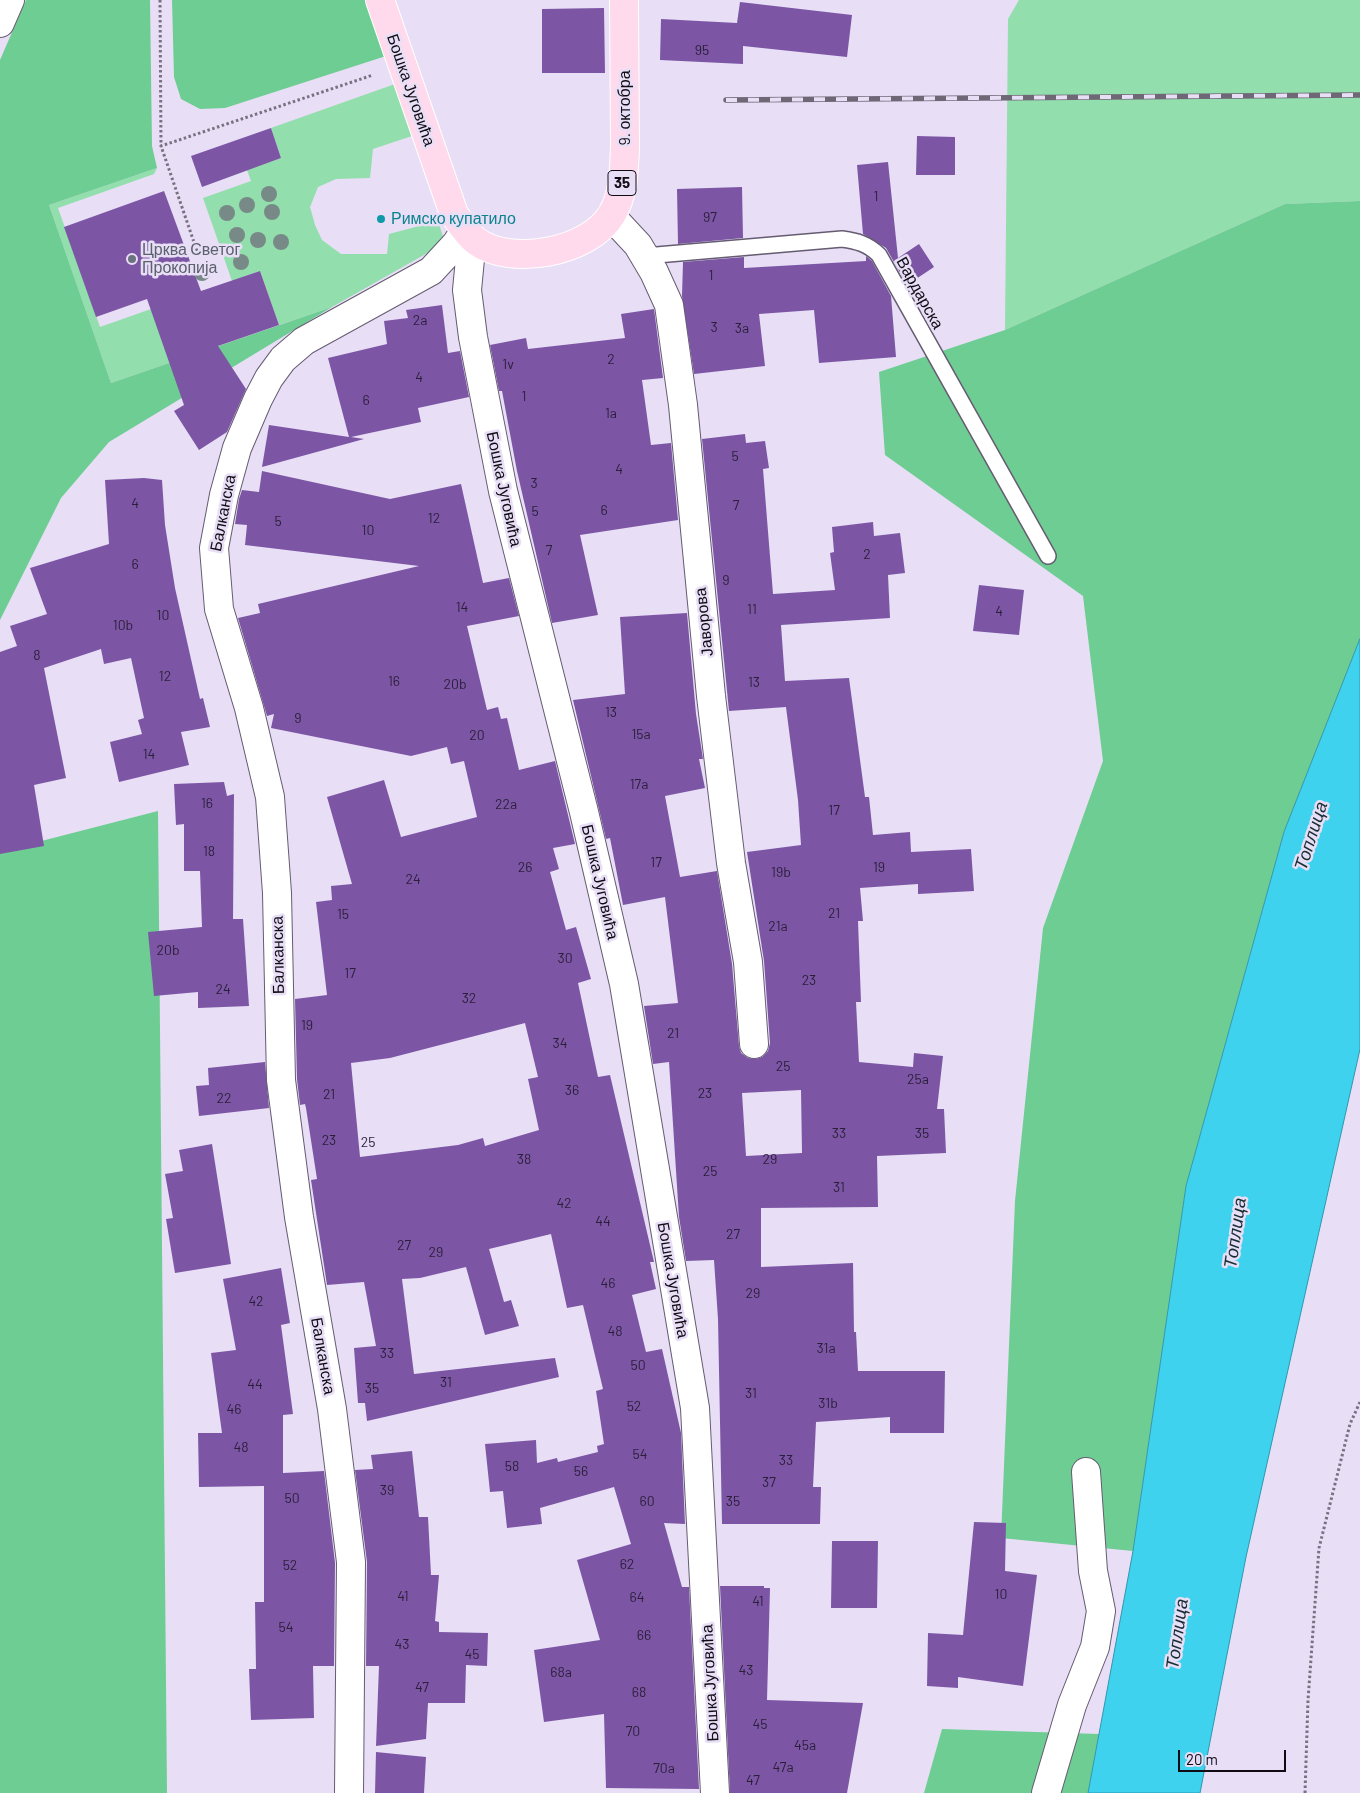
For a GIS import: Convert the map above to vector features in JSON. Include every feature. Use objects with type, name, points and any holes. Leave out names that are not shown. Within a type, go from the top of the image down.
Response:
[{"type":"main road","name":"Бошка Југовића","points":[[380,0],[448,202],[471,236]]},
{"type":"main road","name":"9. октобра","points":[[612,216],[618,202],[624,170],[624,0]]},
{"type":"main road","name":"35","points":[[471,236],[494,249],[507,252],[525,254],[546,252],[566,247],[585,238],[601,227],[612,216]]},
{"type":"street","points":[[0,23],[10,0]]},
{"type":"street","name":"Јаворова","points":[[612,216],[628,232],[645,256],[669,305],[676,351],[711,696],[732,863],[748,962],[754,1044]]},
{"type":"street","name":"Балканска","points":[[349,1793],[351,1562],[332,1409],[299,1217],[281,1080],[277,893],[270,797],[248,708],[219,609],[214,548],[224,495],[238,448],[258,399],[269,378],[283,359],[304,341],[431,271],[456,244],[471,236]]},
{"type":"street","name":"Бошка Југовића","points":[[471,236],[467,290],[473,337],[505,500],[584,812],[624,984],[695,1408],[715,1793]]},
{"type":"street","points":[[1046,1793],[1072,1706],[1095,1647],[1101,1611],[1093,1571],[1086,1472]]},
{"type":"lane","name":"Вардарска","points":[[645,256],[842,238],[864,244],[872,249],[878,255],[1048,556]]},
{"type":"path","points":[[160,0],[161,146],[197,251]]},
{"type":"path","points":[[161,146],[402,65]]},
{"type":"path","points":[[1305,1793],[1308,1700],[1319,1548],[1350,1424],[1360,1402]]},
{"type":"green space","points":[[26,0],[150,0],[152,146],[157,168],[49,205],[111,383],[332,307],[109,442],[61,498],[0,620],[0,60]]},
{"type":"green space","points":[[172,0],[366,0],[386,56],[225,108],[200,109],[181,99],[174,77]]},
{"type":"green space","points":[[1019,0],[1360,0],[1360,201],[1285,204],[1005,330],[1008,19]]},
{"type":"green space","points":[[395,84],[412,136],[373,149],[370,178],[336,179],[318,187],[310,207],[315,225],[322,240],[341,254],[387,254],[389,234],[438,221],[445,243],[332,307],[279,325],[260,271],[232,281],[203,198],[251,181],[247,170],[281,158],[271,128]]},
{"type":"green space","points":[[157,168],[154,174],[58,208],[100,327],[205,290],[169,363],[111,383],[49,205]]},
{"type":"green space","points":[[1360,201],[1360,639],[1284,832],[1186,1186],[1133,1551],[1001,1538],[1015,1201],[1043,928],[1103,761],[1083,596],[885,455],[879,372],[1005,330],[1285,204]]},
{"type":"green space","points":[[0,702],[22,846],[158,811],[167,1793],[0,1793]]},
{"type":"green space","points":[[942,1729],[1099,1734],[1088,1793],[924,1793]]},
{"type":"water","name":"Топлица","points":[[1360,639],[1360,1049],[1246,1557],[1200,1793],[1088,1793],[1133,1551],[1186,1186],[1284,832]]},
{"type":"building","points":[[740,2],[852,15],[847,57],[743,46],[743,64],[660,60],[661,19],[737,23]]},
{"type":"building","points":[[604,8],[605,73],[542,73],[542,9]]},
{"type":"building","points":[[271,128],[281,158],[202,187],[191,156]]},
{"type":"building","points":[[917,136],[955,137],[955,175],[916,175]]},
{"type":"building","points":[[888,162],[898,258],[919,244],[934,267],[907,285],[886,248],[863,234],[857,165]]},
{"type":"building","points":[[742,187],[743,238],[678,244],[677,189]]},
{"type":"building","points":[[164,191],[201,291],[260,271],[279,325],[218,346],[246,389],[227,432],[199,450],[174,411],[184,405],[147,299],[96,317],[64,227]]},
{"type":"building","points":[[866,256],[872,261],[891,296],[896,357],[819,363],[814,310],[759,314],[765,366],[694,374],[682,296],[683,262],[744,257],[744,268],[866,261]]},
{"type":"building","points":[[442,305],[448,353],[460,351],[469,397],[418,408],[421,422],[351,437],[364,439],[262,467],[269,425],[349,437],[328,358],[387,344],[384,321],[408,318],[406,310]]},
{"type":"building","points":[[654,309],[663,378],[642,380],[651,445],[671,443],[678,520],[580,535],[598,615],[552,623],[517,471],[502,391],[499,391],[490,345],[526,338],[528,349],[625,338],[621,314]]},
{"type":"building","points":[[745,434],[746,443],[765,441],[769,468],[763,469],[773,594],[835,590],[830,553],[834,552],[832,527],[873,522],[874,536],[900,533],[905,573],[888,575],[890,618],[781,625],[785,681],[849,678],[865,797],[869,797],[873,835],[910,832],[911,852],[971,849],[974,891],[918,894],[918,884],[860,888],[863,921],[858,921],[861,1002],[856,1002],[859,1062],[913,1067],[914,1053],[943,1056],[937,1109],[944,1109],[946,1153],[877,1156],[878,1207],[761,1208],[761,1267],[853,1263],[854,1332],[856,1332],[858,1371],[945,1371],[944,1433],[890,1433],[890,1417],[816,1422],[813,1487],[821,1487],[820,1524],[722,1524],[718,1319],[714,1260],[686,1261],[679,1217],[669,1062],[653,1064],[644,1006],[678,1003],[665,897],[623,905],[610,838],[606,839],[573,700],[625,694],[620,617],[687,613],[696,714],[703,759],[699,759],[705,788],[665,796],[680,877],[717,871],[732,964],[739,1046],[741,1053],[748,1058],[756,1059],[762,1057],[768,1051],[770,1043],[764,961],[747,852],[801,845],[798,800],[786,707],[729,711],[702,439]],"holes":[[[801,1090],[802,1153],[746,1156],[742,1093]]]},
{"type":"building","points":[[262,471],[390,499],[461,484],[483,583],[509,578],[519,616],[467,626],[487,710],[498,707],[501,719],[507,718],[519,770],[555,761],[575,844],[553,848],[559,869],[550,872],[566,930],[576,927],[591,979],[578,983],[598,1077],[610,1075],[654,1262],[650,1262],[656,1289],[632,1295],[646,1352],[662,1349],[681,1433],[685,1524],[664,1523],[682,1587],[689,1587],[699,1789],[606,1788],[604,1714],[544,1722],[534,1650],[600,1640],[577,1560],[631,1544],[614,1487],[540,1508],[542,1524],[507,1528],[503,1491],[490,1492],[485,1444],[536,1440],[537,1463],[557,1458],[558,1462],[598,1452],[597,1446],[604,1444],[596,1391],[603,1389],[583,1305],[567,1308],[551,1234],[489,1249],[504,1302],[511,1300],[519,1326],[485,1335],[466,1267],[420,1278],[402,1279],[414,1374],[555,1358],[559,1377],[367,1421],[365,1403],[358,1403],[354,1348],[376,1346],[364,1282],[327,1285],[311,1180],[317,1179],[306,1108],[305,1104],[300,1105],[297,1079],[295,999],[327,995],[316,902],[332,900],[331,886],[352,884],[327,797],[384,780],[401,837],[477,817],[464,761],[451,764],[447,747],[411,756],[271,728],[274,714],[267,716],[238,618],[260,613],[258,604],[419,566],[245,545],[247,525],[235,524],[239,499],[242,490],[259,492]],"holes":[[[525,1023],[538,1077],[528,1079],[539,1130],[485,1146],[483,1138],[458,1145],[360,1157],[351,1063],[390,1058]]]},
{"type":"building","points":[[144,478],[162,480],[165,525],[175,588],[200,699],[203,698],[210,727],[181,732],[189,765],[119,782],[110,742],[142,734],[138,720],[144,718],[131,658],[104,664],[101,649],[44,668],[66,778],[34,785],[44,846],[0,854],[0,652],[17,646],[10,626],[47,614],[30,568],[109,544],[105,480]]},
{"type":"building","points":[[979,585],[1024,590],[1019,635],[973,631]]},
{"type":"building","points":[[224,782],[227,796],[234,794],[233,919],[243,919],[249,1006],[198,1008],[198,992],[154,996],[148,932],[202,927],[200,871],[184,871],[184,824],[176,825],[174,784]]},
{"type":"building","points":[[265,1062],[269,1108],[199,1116],[196,1086],[209,1085],[208,1068]]},
{"type":"building","points":[[212,1144],[231,1264],[175,1273],[166,1219],[173,1218],[165,1174],[183,1171],[179,1150]]},
{"type":"building","points":[[281,1268],[290,1323],[281,1325],[293,1414],[283,1415],[283,1473],[324,1471],[335,1563],[334,1666],[313,1666],[314,1718],[251,1720],[249,1669],[256,1669],[255,1602],[264,1602],[264,1486],[199,1487],[198,1433],[222,1433],[211,1353],[236,1350],[223,1279]]},
{"type":"building","points":[[412,1451],[419,1517],[428,1517],[431,1575],[439,1575],[435,1621],[439,1622],[439,1632],[488,1633],[487,1666],[466,1665],[465,1703],[428,1703],[426,1739],[376,1746],[379,1666],[366,1666],[367,1562],[355,1470],[373,1469],[371,1455]]},
{"type":"building","points":[[974,1522],[1006,1523],[1005,1571],[1037,1575],[1023,1686],[958,1677],[958,1688],[927,1686],[928,1633],[963,1635]]},
{"type":"building","points":[[832,1541],[878,1541],[877,1608],[831,1608]]},
{"type":"building","points":[[720,1586],[764,1586],[764,1588],[770,1588],[767,1700],[863,1703],[847,1793],[730,1793]]},
{"type":"building","points":[[376,1752],[426,1757],[424,1793],[375,1793]]},
{"type":"railway","points":[[726,100],[1360,95]]},
{"type":"place","name":"Римско купатило","points":[[381,219]]},
{"type":"place","name":"Црква Светог Прокопија","points":[[132,259]]}]
